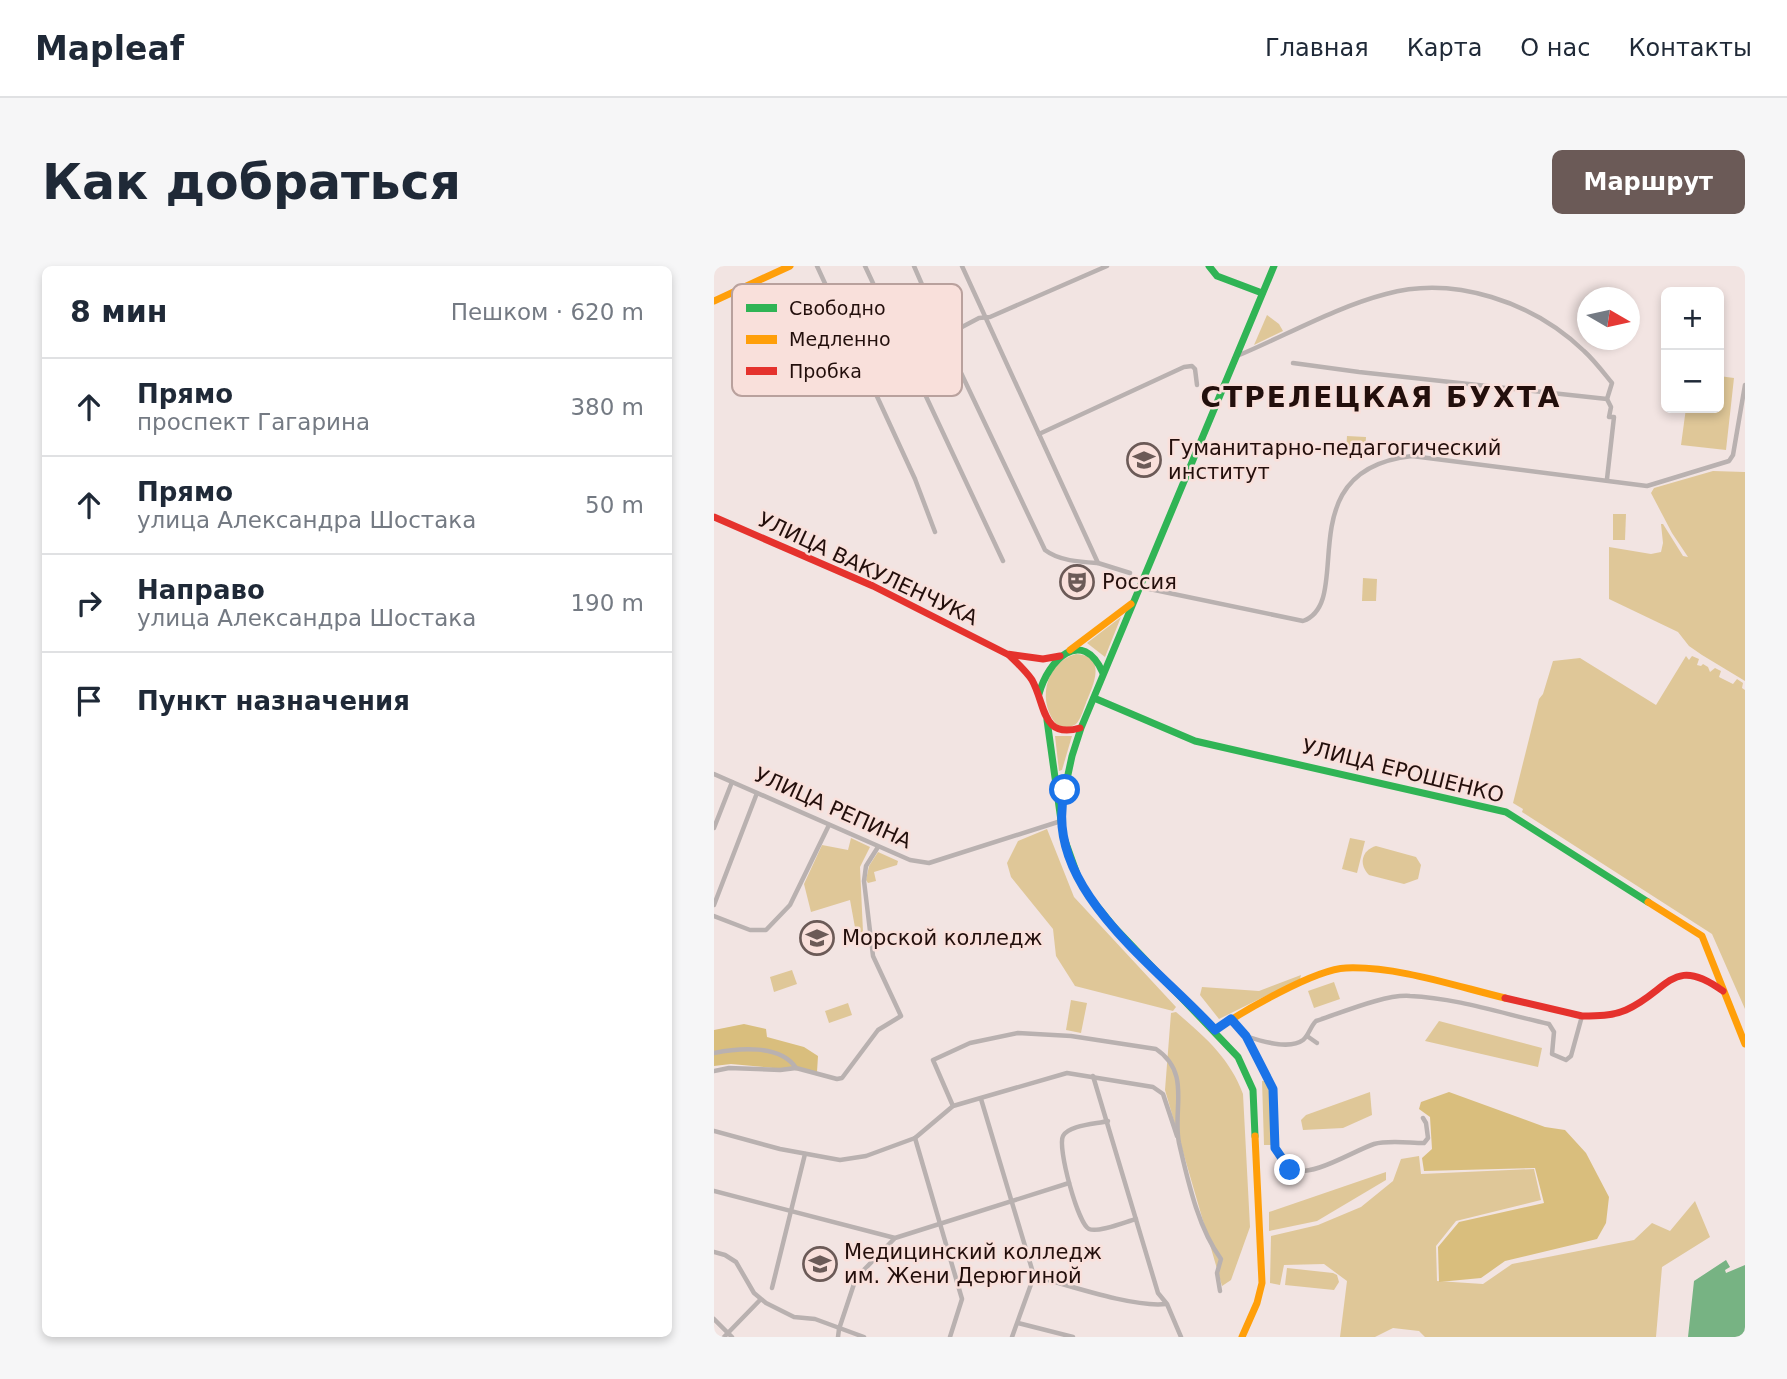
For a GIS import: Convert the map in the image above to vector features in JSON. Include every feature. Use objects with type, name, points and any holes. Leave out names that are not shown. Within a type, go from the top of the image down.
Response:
[{"type":"main road","points":[[752,284],[790,266]]},
{"type":"main road","points":[[1209,266],[1217,276],[1262,293]]},
{"type":"main road","points":[[1060,809],[1080,728],[1274,266]]},
{"type":"main road","points":[[714,302],[732,293]]},
{"type":"main road","name":"УЛИЦА ВАКУЛЕНЧУКА","points":[[714,517],[873,586],[1007,654],[1026,672],[1039,694]]},
{"type":"main road","points":[[1133,603],[1060,656],[1048,670],[1039,694],[1047,720],[1066,846],[1088,895],[1114,927],[1241,1059],[1249,1076],[1253,1090],[1262,1283],[1257,1303],[1242,1337]]},
{"type":"main road","points":[[1069,651],[1081,650],[1092,654],[1103,673]]},
{"type":"main road","name":"УЛИЦА ВАКУЛЕНЧУКА","points":[[1007,654],[1031,658],[1060,656]]},
{"type":"main road","name":"УЛИЦА ЕРОШЕНКО","points":[[1094,698],[1195,740],[1506,813],[1702,936],[1745,1044]]},
{"type":"main road","points":[[1047,720],[1062,732],[1072,732],[1080,728]]},
{"type":"main road","points":[[1215,1030],[1318,974],[1343,968],[1384,970],[1583,1016],[1604,1016],[1629,1009],[1669,978],[1690,974],[1710,980],[1725,992]]},
{"type":"street","points":[[817,266],[825,284]]},
{"type":"street","points":[[865,266],[874,284]]},
{"type":"street","points":[[914,266],[922,284]]},
{"type":"street","points":[[962,266],[1098,563]]},
{"type":"street","points":[[962,328],[1107,266]]},
{"type":"street","points":[[1236,356],[1382,295],[1414,289],[1448,289],[1484,295],[1516,305],[1553,327],[1583,350],[1612,383],[1607,399],[1611,407],[1609,417],[1614,417],[1607,479]]},
{"type":"street","points":[[1293,363],[1607,399]]},
{"type":"street","points":[[1039,434],[1184,368],[1192,366],[1195,369],[1197,385]]},
{"type":"street","points":[[962,375],[1045,550],[1049,554],[1077,562],[1098,563],[1130,573]]},
{"type":"street","points":[[1139,587],[1303,621],[1317,613],[1323,601],[1331,523],[1341,497],[1354,478],[1383,463],[1412,456],[1647,486],[1730,461],[1745,385]]},
{"type":"street","points":[[877,396],[915,479],[935,532]]},
{"type":"street","points":[[927,396],[1003,561]]},
{"type":"street","name":"УЛИЦА РЕПИНА","points":[[714,774],[909,860],[929,863],[1061,821]]},
{"type":"street","points":[[714,828],[732,782]]},
{"type":"street","points":[[714,905],[757,793]]},
{"type":"street","points":[[714,916],[759,931],[766,930],[790,905],[829,825]]},
{"type":"street","points":[[714,1071],[729,1068],[796,1068],[842,1078],[878,1030],[901,1016],[873,956],[863,881],[866,866],[878,847]]},
{"type":"street","points":[[1246,1036],[1270,1044],[1298,1043],[1307,1036],[1316,1021],[1376,1002],[1409,995],[1445,1000],[1549,1024],[1554,1032],[1552,1054],[1564,1060],[1570,1058],[1583,1016]]},
{"type":"street","points":[[1231,1019],[1246,1036],[1273,1089],[1275,1148],[1286,1167],[1299,1172],[1377,1143],[1425,1142],[1428,1138],[1423,1118]]},
{"type":"street","points":[[953,1106],[933,1060],[970,1043],[1018,1033],[1070,1036],[1156,1049],[1165,1055],[1178,1080],[1178,1140]]},
{"type":"street","points":[[1307,1036],[1317,1043]]},
{"type":"street","points":[[714,1053],[741,1048],[772,1052],[792,1062],[796,1068]]},
{"type":"street","points":[[714,1131],[840,1160],[866,1156],[915,1138],[953,1106],[1067,1073],[1153,1087],[1163,1094],[1205,1233],[1221,1259],[1217,1273],[1220,1291]]},
{"type":"street","points":[[1093,1076],[1158,1293],[1167,1304],[1181,1337]]},
{"type":"street","points":[[981,1099],[1034,1276],[1012,1337]]},
{"type":"street","points":[[1108,1121],[1070,1130],[1063,1136],[1061,1145],[1069,1183],[1082,1223],[1088,1229],[1098,1230],[1136,1219]]},
{"type":"street","points":[[915,1138],[962,1299],[950,1337]]},
{"type":"street","points":[[772,1288],[805,1154]]},
{"type":"street","points":[[838,1337],[856,1278],[895,1238],[1069,1183]]},
{"type":"street","points":[[714,1191],[895,1238]]},
{"type":"street","points":[[714,1252],[736,1262],[760,1300],[794,1317],[815,1319],[864,1337]]},
{"type":"street","points":[[1034,1276],[1132,1302],[1155,1306],[1167,1304]]},
{"type":"street","points":[[714,1319],[728,1336],[760,1300]]},
{"type":"street","points":[[1018,1323],[1073,1337]]},
{"type":"shaded area","points":[[1267,315],[1279,324],[1283,331],[1254,345]]},
{"type":"shaded area","points":[[1724,377],[1734,378],[1726,450],[1681,445],[1685,413],[1724,413]]},
{"type":"shaded area","points":[[1347,436],[1366,437],[1365,453],[1346,451]]},
{"type":"shaded area","points":[[1713,471],[1745,472],[1745,681],[1689,646],[1678,632],[1609,599],[1609,547],[1651,554],[1661,552],[1663,524],[1683,556],[1688,557],[1651,493],[1654,488]]},
{"type":"shaded area","points":[[1613,514],[1626,514],[1625,540],[1613,540]]},
{"type":"shaded area","points":[[1363,578],[1377,579],[1376,601],[1362,601]]},
{"type":"shaded area","points":[[1121,617],[1105,657],[1087,643]]},
{"type":"shaded area","points":[[1076,654],[1092,660],[1096,673],[1078,722],[1072,726],[1059,727],[1047,707],[1047,685],[1057,666]]},
{"type":"shaded area","points":[[1686,656],[1689,660],[1692,656],[1699,659],[1697,665],[1703,664],[1710,672],[1715,668],[1721,671],[1719,677],[1733,684],[1737,679],[1743,683],[1742,688],[1745,690],[1745,1009],[1712,934],[1522,812],[1523,809],[1513,803],[1539,699],[1553,661],[1580,658],[1656,705]]},
{"type":"shaded area","points":[[1055,736],[1072,736],[1062,770],[1059,771]]},
{"type":"shaded area","points":[[1047,829],[1074,897],[1176,1007],[1173,1011],[1075,986],[1056,956],[1053,929],[1011,877],[1007,863],[1018,841]]},
{"type":"shaded area","points":[[851,838],[870,847],[860,867],[863,932],[856,933],[850,900],[811,912],[804,884],[822,845],[848,850]]},
{"type":"shaded area","points":[[1350,838],[1365,841],[1357,873],[1342,869]]},
{"type":"shaded area","points":[[1376,846],[1416,857],[1421,865],[1418,879],[1404,884],[1369,875],[1363,866],[1363,858],[1367,851]]},
{"type":"shaded area","points":[[878,852],[898,861],[897,865],[874,872],[876,881],[868,883],[866,880],[869,866]]},
{"type":"shaded area","points":[[792,970],[797,984],[774,992],[770,977]]},
{"type":"shaded area","points":[[1301,975],[1300,979],[1219,1019],[1200,995],[1202,987],[1259,991]]},
{"type":"shaded area","points":[[1334,982],[1340,999],[1314,1008],[1308,991]]},
{"type":"shaded area","points":[[1071,1000],[1087,1003],[1081,1033],[1066,1030]]},
{"type":"shaded area","points":[[848,1003],[852,1015],[829,1023],[825,1011]]},
{"type":"shaded area","points":[[1176,1012],[1206,1039],[1223,1059],[1238,1081],[1243,1094],[1250,1227],[1231,1280],[1222,1286],[1165,1090],[1171,1013]]},
{"type":"shaded area","points":[[1439,1021],[1542,1048],[1538,1067],[1425,1041]]},
{"type":"shaded area","points":[[744,1024],[766,1029],[767,1037],[804,1047],[818,1056],[817,1072],[731,1064],[714,1066],[714,1030]]},
{"type":"shaded area","points":[[1262,1081],[1265,1081],[1270,1093],[1272,1145],[1264,1145]]},
{"type":"shaded area","points":[[1370,1092],[1372,1115],[1343,1128],[1303,1130],[1301,1120],[1306,1115]]},
{"type":"shaded area","points":[[1449,1092],[1545,1127],[1565,1130],[1586,1153],[1609,1197],[1606,1223],[1597,1239],[1505,1261],[1481,1278],[1439,1282],[1438,1247],[1459,1222],[1544,1203],[1535,1168],[1424,1171],[1422,1158],[1432,1149],[1430,1117],[1419,1109],[1421,1102]]},
{"type":"shaded area","points":[[1419,1156],[1421,1174],[1534,1169],[1541,1200],[1456,1221],[1436,1246],[1437,1281],[1483,1284],[1512,1264],[1634,1240],[1652,1223],[1670,1231],[1695,1201],[1710,1237],[1662,1267],[1656,1337],[1425,1337],[1419,1331],[1393,1328],[1375,1337],[1340,1337],[1347,1281],[1324,1264],[1284,1265],[1280,1285],[1270,1283],[1271,1236],[1318,1225],[1361,1207],[1393,1181],[1401,1159]]},
{"type":"shaded area","points":[[1386,1172],[1386,1180],[1317,1221],[1269,1231],[1269,1212]]},
{"type":"shaded area","points":[[1726,1260],[1730,1267],[1725,1270],[1726,1273],[1745,1265],[1745,1337],[1688,1337],[1694,1281]]},
{"type":"shaded area","points":[[1287,1268],[1333,1273],[1337,1275],[1339,1282],[1334,1290],[1285,1285]]},
{"type":"traffic: fast","points":[[1209,266],[1217,276],[1262,293]]},
{"type":"traffic: fast","points":[[1061,807],[1081,728],[1274,266]]},
{"type":"traffic: fast","points":[[1039,694],[1050,670],[1066,653],[1076,650],[1085,652],[1095,659],[1103,673]]},
{"type":"traffic: fast","points":[[1094,698],[1195,741],[1506,812],[1648,902]]},
{"type":"traffic: fast","points":[[1047,720],[1063,835],[1078,877],[1088,895],[1114,927],[1238,1057],[1253,1090],[1255,1136]]},
{"type":"traffic: slow","points":[[751,284],[790,266]]},
{"type":"traffic: slow","points":[[714,301],[732,293]]},
{"type":"traffic: slow","points":[[1070,650],[1131,604]]},
{"type":"traffic: slow","points":[[1648,902],[1702,936],[1745,1044]]},
{"type":"traffic: slow","points":[[1215,1030],[1298,983],[1346,968],[1406,973],[1505,998]]},
{"type":"traffic: slow","points":[[1242,1337],[1257,1303],[1262,1283],[1255,1136]]},
{"type":"traffic: jam","points":[[714,517],[873,586],[1007,654],[1043,659],[1060,656]]},
{"type":"traffic: jam","points":[[1009,655],[1032,680],[1051,724],[1058,729],[1080,728]]},
{"type":"traffic: jam","points":[[1505,998],[1582,1016],[1593,1016],[1626,1010],[1681,976],[1706,980],[1723,991]]},
{"type":"place","name":"Гуманитарно-педагогический институт","points":[[1144,460]]},
{"type":"place","name":"Россия","points":[[1077,582]]},
{"type":"place","name":"Морской колледж","points":[[817,938]]},
{"type":"place","name":"Медицинский колледж им. Жени Дерюгиной","points":[[820,1264]]},
{"type":"district","name":"СТРЕЛЕЦКАЯ БУХТА","points":[[1381,397]]},
{"type":"route","points":[[1065,790],[1060,809],[1063,835],[1078,877],[1088,895],[1138,953],[1215,1030],[1231,1019],[1246,1036],[1273,1089],[1275,1148],[1290,1170]]}]
